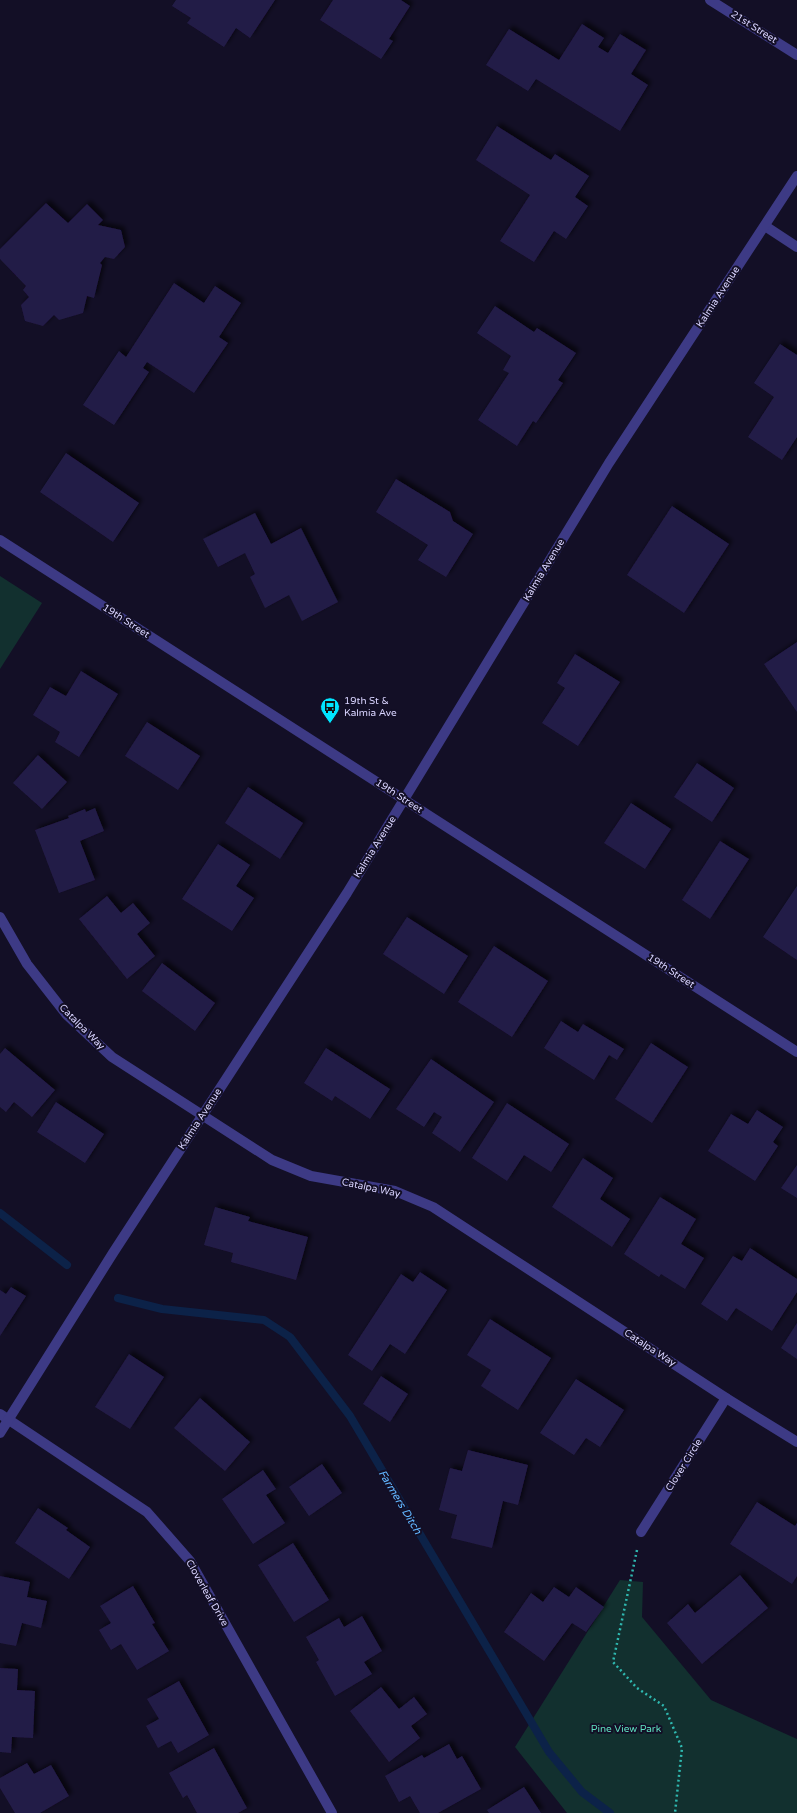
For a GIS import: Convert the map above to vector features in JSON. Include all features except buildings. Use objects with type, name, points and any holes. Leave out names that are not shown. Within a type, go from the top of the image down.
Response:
[{"type":"street","name":"21st Street","points":[[710,0],[797,55]]},
{"type":"street","name":"Kalmia Avenue","points":[[0,1434],[4,1417],[113,1253],[347,893],[609,463],[797,176]]},
{"type":"street","points":[[764,226],[797,247]]},
{"type":"street","name":"19th Street","points":[[0,540],[797,1052]]},
{"type":"street","name":"Catalpa Way","points":[[0,917],[27,964],[66,1014],[112,1057],[272,1160],[311,1176],[395,1191],[433,1207],[726,1398],[797,1442]]},
{"type":"street","name":"Clover Circle","points":[[641,1532],[726,1398]]},
{"type":"street","name":"Cloverleaf Drive","points":[[4,1417],[146,1512],[190,1561],[332,1813]]},
{"type":"path","points":[[641,1532],[614,1662],[637,1688],[664,1706],[682,1748],[675,1813]]},
{"type":"green space","points":[[0,576],[42,603],[0,669]]},
{"type":"green space","name":"Pine View Park","points":[[620,1580],[643,1582],[642,1617],[711,1700],[797,1739],[797,1813],[567,1813],[515,1747]]},
{"type":"waterway","name":"Farmers Ditch","points":[[0,1213],[67,1265]]},
{"type":"waterway","name":"Farmers Ditch","points":[[118,1298],[162,1309],[264,1320],[290,1337],[350,1416],[549,1752],[582,1792],[610,1813]]},
{"type":"place","name":"19th St & Kalmia Ave","points":[[330,724]]}]
